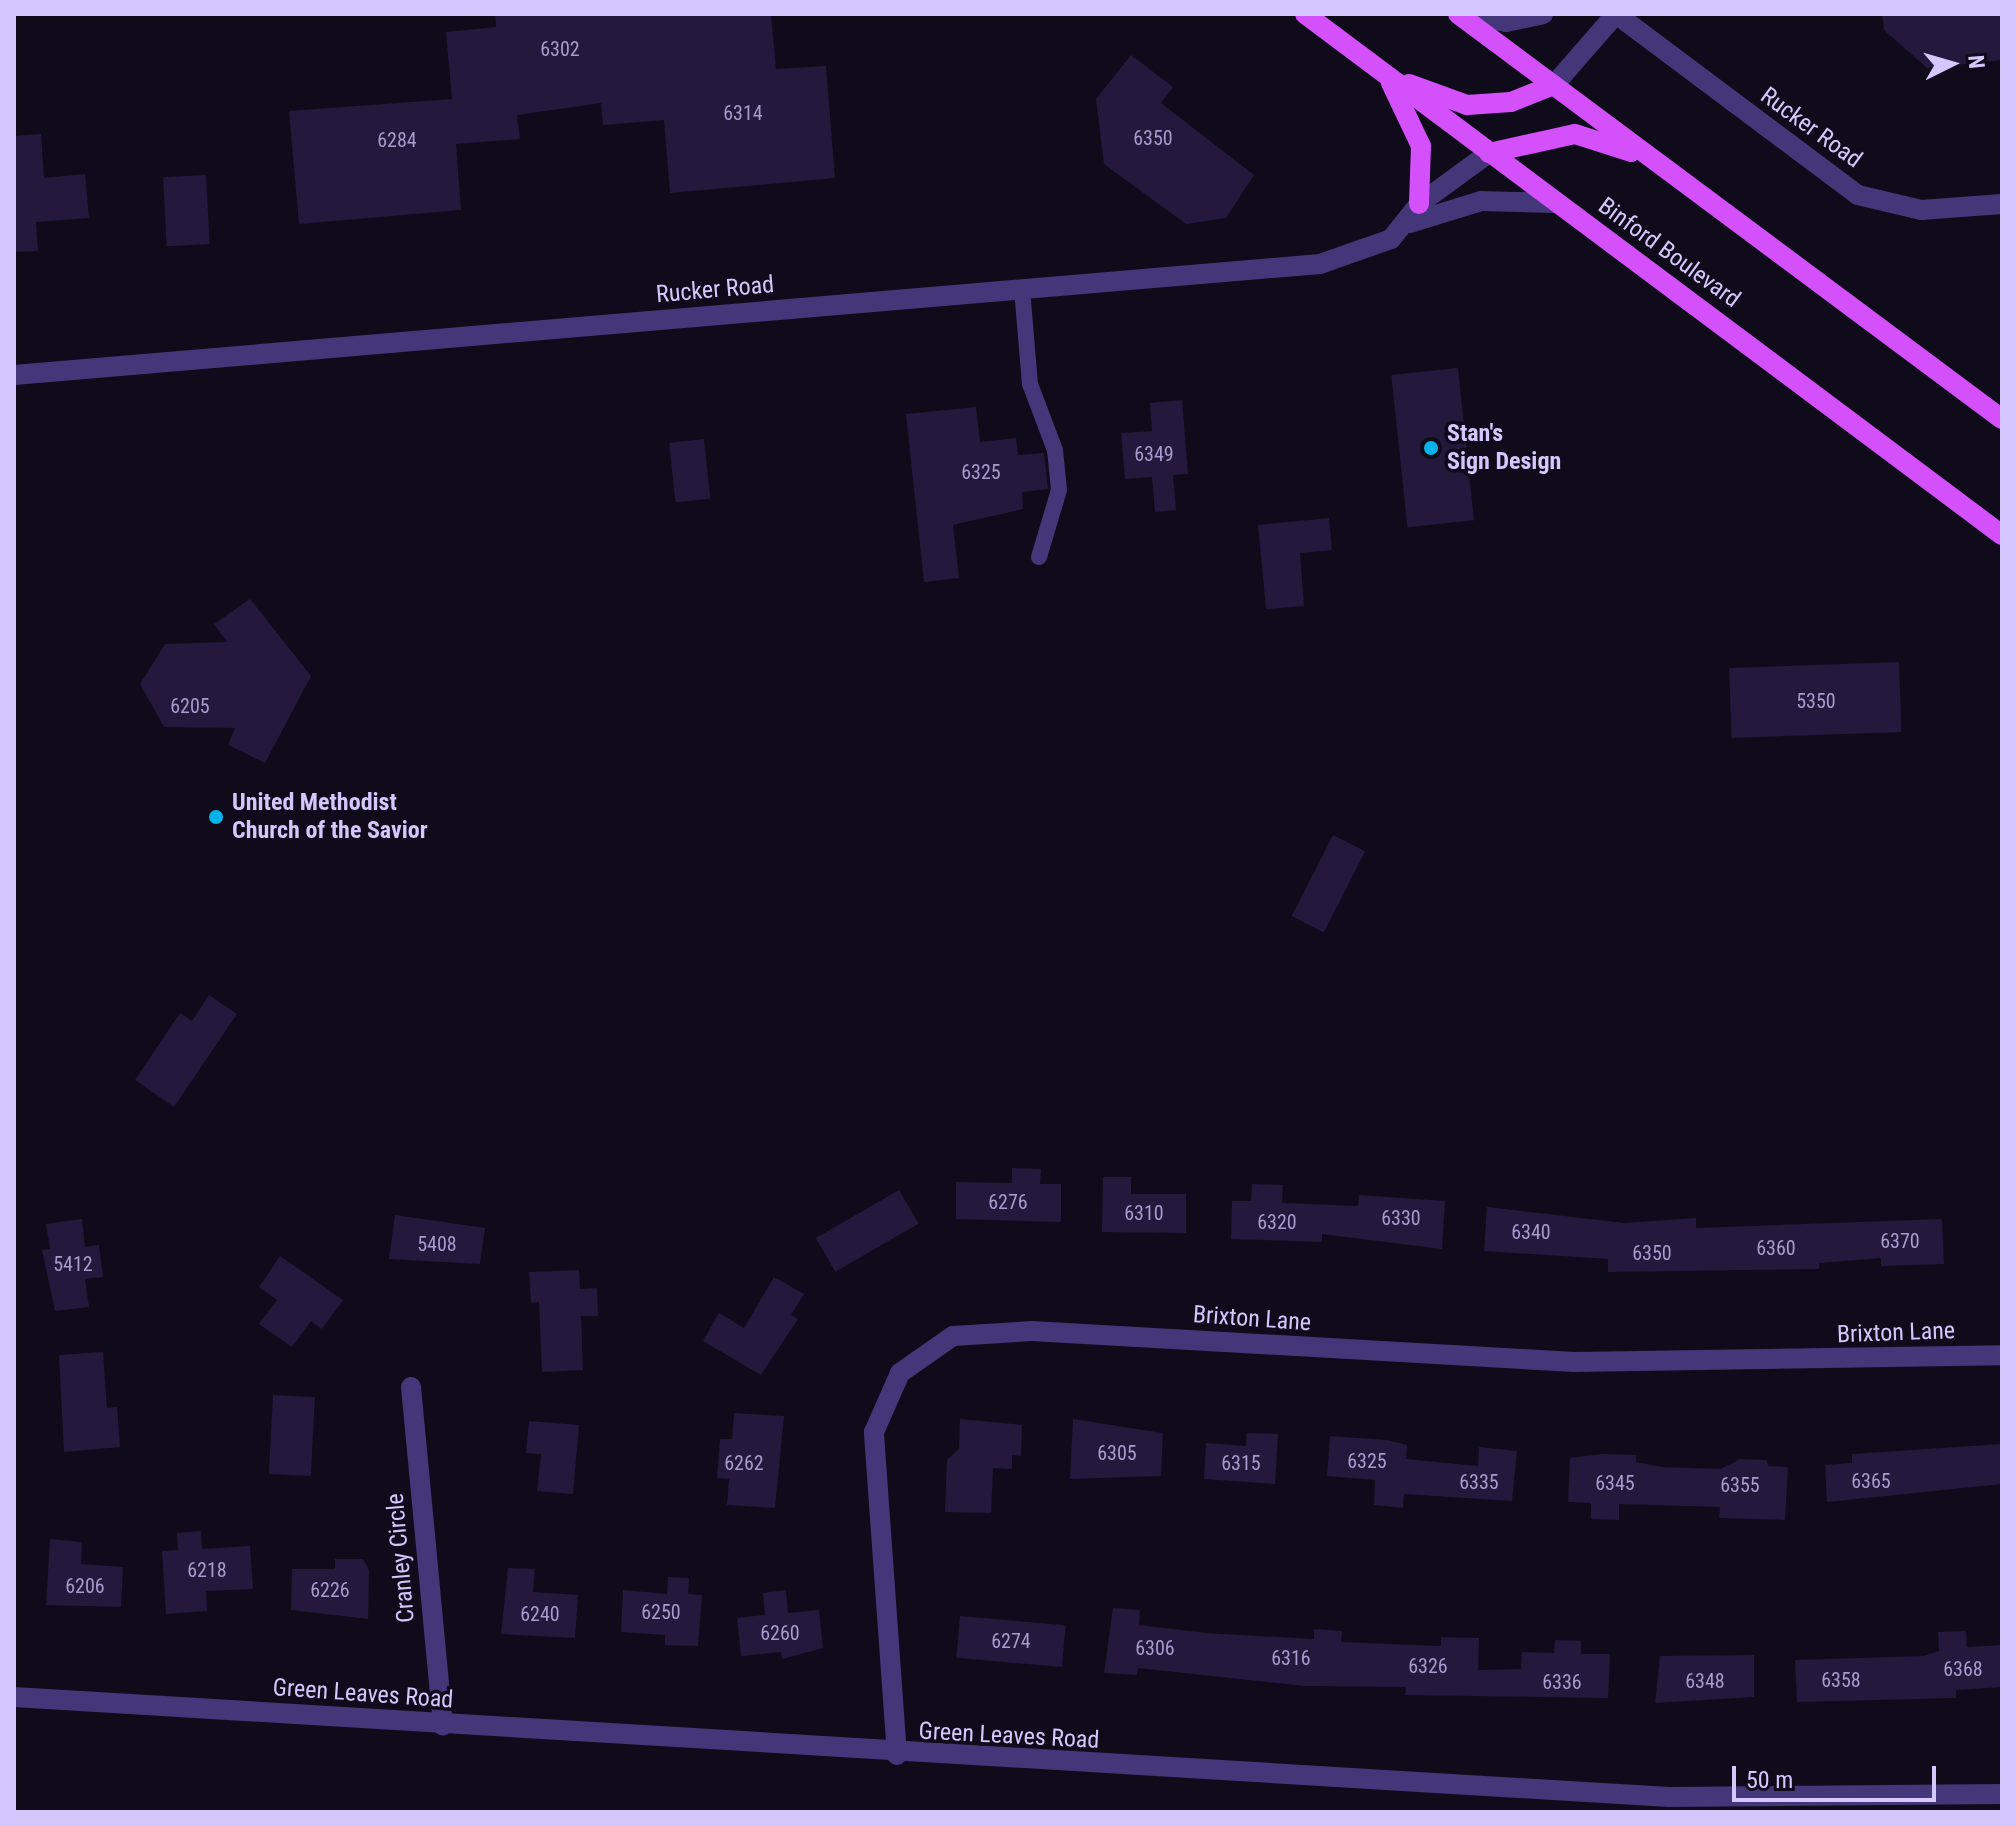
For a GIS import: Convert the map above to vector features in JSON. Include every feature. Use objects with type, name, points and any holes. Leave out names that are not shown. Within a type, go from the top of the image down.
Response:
[{"type":"main road","name":"Binford Boulevard","points":[[1305,14],[2002,535]]},
{"type":"main road","points":[[1458,14],[1646,157],[2002,419]]},
{"type":"main road","points":[[1387,76],[1467,105],[1511,102],[1554,85]]},
{"type":"main road","points":[[1387,76],[1421,146],[1415,214]]},
{"type":"main road","points":[[1489,153],[1575,134],[1646,157]]},
{"type":"street","points":[[1466,14],[1506,22],[1543,14]]},
{"type":"street","name":"Rucker Road","points":[[1554,85],[1616,14],[1858,195],[1921,210],[2002,204]]},
{"type":"street","name":"Rucker Road","points":[[14,375],[1320,264],[1375,249],[1489,153]]},
{"type":"street","name":"Rucker Road","points":[[1415,214],[1481,201],[1555,203]]},
{"type":"street","name":"Brixton Lane","points":[[897,1755],[874,1432],[900,1373],[953,1336],[1083,1333],[1548,1362],[2002,1355]]},
{"type":"street","name":"Cranley Circle","points":[[411,1387],[443,1725]]},
{"type":"street","name":"Green Leaves Road","points":[[14,1697],[897,1755],[1705,1799],[2002,1794]]},
{"type":"lane","points":[[1022,289],[1030,384],[1055,450],[1059,490],[1039,557]]},
{"type":"building","points":[[495,14],[771,14],[776,69],[826,66],[835,178],[670,193],[664,120],[603,125],[601,103],[517,115],[520,139],[456,144],[461,210],[299,224],[289,111],[452,99],[446,32],[496,27]]},
{"type":"building","points":[[1882,14],[2002,14],[2002,60],[1927,68],[1884,30]]},
{"type":"building","points":[[1131,55],[1173,87],[1161,103],[1254,175],[1226,218],[1186,224],[1104,164],[1096,99]]},
{"type":"building","points":[[41,134],[44,178],[85,174],[89,218],[36,222],[38,251],[14,252],[14,136]]},
{"type":"building","points":[[206,175],[210,244],[167,246],[163,177]]},
{"type":"building","name":"Stan's Sign Design","points":[[1458,368],[1474,520],[1407,527],[1391,375]]},
{"type":"building","points":[[1182,400],[1188,474],[1173,475],[1176,510],[1155,512],[1152,477],[1125,479],[1121,433],[1152,431],[1150,403]]},
{"type":"building","points":[[976,407],[980,442],[1016,438],[1018,455],[1044,453],[1048,489],[1022,492],[1023,509],[953,525],[959,578],[924,582],[906,414]]},
{"type":"building","points":[[704,439],[710,499],[675,502],[669,443]]},
{"type":"building","points":[[1329,518],[1332,550],[1300,553],[1304,606],[1266,609],[1258,525]]},
{"type":"building","points":[[250,599],[311,676],[265,763],[228,745],[235,728],[164,727],[140,684],[165,644],[227,642],[214,624]]},
{"type":"building","points":[[1899,662],[1901,732],[1732,738],[1729,668]]},
{"type":"building","points":[[1333,835],[1365,851],[1324,932],[1292,916]]},
{"type":"building","points":[[209,995],[237,1014],[174,1107],[135,1080],[180,1013],[192,1021]]},
{"type":"building","points":[[1012,1168],[1041,1169],[1040,1184],[1061,1184],[1061,1222],[956,1219],[956,1182],[1012,1183]]},
{"type":"building","points":[[1103,1177],[1131,1177],[1131,1194],[1186,1194],[1186,1233],[1102,1232]]},
{"type":"building","points":[[1252,1184],[1283,1185],[1282,1203],[1358,1206],[1359,1195],[1445,1201],[1442,1249],[1322,1234],[1322,1242],[1231,1239],[1232,1201],[1251,1201]]},
{"type":"building","points":[[899,1190],[919,1224],[835,1272],[816,1238]]},
{"type":"building","points":[[1487,1207],[1624,1223],[1696,1218],[1696,1228],[1942,1219],[1944,1264],[1881,1266],[1881,1258],[1819,1263],[1819,1269],[1608,1272],[1608,1259],[1484,1251]]},
{"type":"building","points":[[395,1215],[485,1228],[480,1264],[389,1259]]},
{"type":"building","points":[[82,1219],[85,1247],[99,1245],[103,1277],[85,1279],[89,1307],[55,1311],[42,1250],[50,1249],[46,1224]]},
{"type":"building","points":[[280,1256],[343,1300],[322,1329],[311,1321],[292,1347],[259,1324],[277,1300],[259,1287]]},
{"type":"building","points":[[579,1270],[580,1289],[597,1288],[598,1316],[581,1316],[583,1370],[542,1372],[539,1302],[531,1303],[529,1272]]},
{"type":"building","points":[[774,1277],[804,1294],[791,1315],[798,1319],[761,1375],[703,1341],[719,1313],[744,1328]]},
{"type":"building","points":[[103,1352],[107,1408],[117,1407],[120,1447],[64,1452],[59,1355]]},
{"type":"building","points":[[273,1395],[315,1397],[311,1476],[269,1474]]},
{"type":"building","points":[[734,1413],[784,1416],[775,1508],[727,1505],[729,1479],[717,1478],[720,1439],[732,1439]]},
{"type":"building","points":[[960,1419],[1022,1425],[1021,1456],[1012,1455],[1012,1469],[993,1468],[991,1513],[945,1512],[947,1460],[959,1449]]},
{"type":"building","points":[[1073,1419],[1163,1433],[1161,1476],[1070,1479]]},
{"type":"building","points":[[529,1421],[579,1425],[573,1494],[537,1491],[541,1454],[526,1453]]},
{"type":"building","points":[[1247,1433],[1278,1434],[1275,1484],[1204,1479],[1206,1443],[1246,1446]]},
{"type":"building","points":[[1330,1436],[1387,1440],[1407,1445],[1406,1459],[1478,1466],[1479,1447],[1517,1451],[1512,1501],[1404,1494],[1403,1508],[1374,1505],[1375,1480],[1327,1476]]},
{"type":"building","points":[[2002,1444],[2002,1484],[1827,1502],[1825,1465],[1852,1463],[1852,1454]]},
{"type":"building","points":[[1603,1454],[1636,1455],[1636,1462],[1661,1467],[1720,1469],[1741,1459],[1767,1460],[1768,1466],[1788,1467],[1785,1520],[1719,1518],[1720,1507],[1619,1504],[1619,1520],[1591,1519],[1591,1503],[1568,1502],[1570,1458]]},
{"type":"building","points":[[201,1531],[202,1549],[250,1546],[253,1589],[206,1591],[207,1611],[166,1614],[162,1551],[178,1550],[177,1533]]},
{"type":"building","points":[[50,1539],[82,1542],[81,1564],[123,1567],[121,1607],[46,1605]]},
{"type":"building","points":[[335,1559],[363,1559],[369,1570],[368,1619],[291,1610],[292,1569],[335,1569]]},
{"type":"building","points":[[508,1568],[535,1569],[533,1592],[578,1595],[575,1638],[501,1634]]},
{"type":"building","points":[[668,1577],[689,1578],[688,1594],[702,1595],[698,1646],[665,1645],[665,1635],[621,1632],[623,1590],[667,1594]]},
{"type":"building","points":[[786,1590],[788,1613],[819,1610],[823,1648],[782,1659],[781,1652],[741,1656],[737,1618],[765,1615],[763,1593]]},
{"type":"building","points":[[1113,1608],[1140,1610],[1139,1625],[1206,1633],[1314,1639],[1314,1629],[1342,1631],[1341,1642],[1441,1646],[1441,1637],[1479,1638],[1478,1670],[1521,1669],[1522,1652],[1554,1653],[1555,1640],[1581,1641],[1581,1654],[1610,1654],[1608,1698],[1405,1695],[1406,1687],[1305,1686],[1138,1668],[1137,1675],[1104,1673]]},
{"type":"building","points":[[960,1616],[1066,1625],[1062,1667],[956,1658]]},
{"type":"building","points":[[1966,1631],[1967,1647],[2002,1645],[2002,1687],[1956,1690],[1956,1698],[1797,1702],[1795,1660],[1923,1656],[1939,1651],[1938,1632]]},
{"type":"building","points":[[1754,1655],[1754,1697],[1655,1703],[1660,1656]]},
{"type":"place","name":"Stan's Sign Design","points":[[1431,448]]},
{"type":"place","name":"United Methodist Church of the Savior","points":[[216,817]]}]
